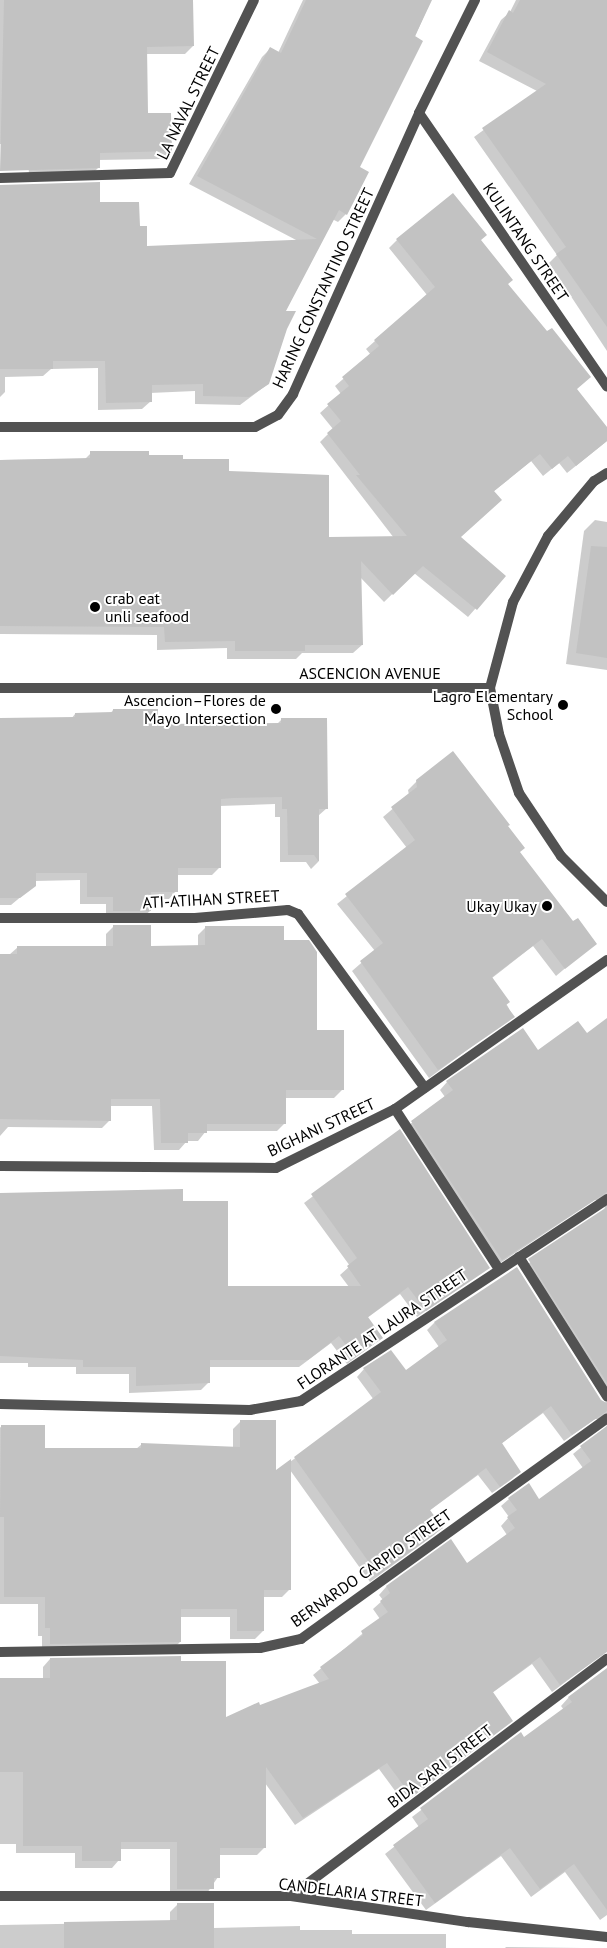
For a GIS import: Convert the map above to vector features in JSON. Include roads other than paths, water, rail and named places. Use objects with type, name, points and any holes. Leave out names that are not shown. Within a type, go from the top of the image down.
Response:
[{"type":"street","name":"LA NAVAL STREET","points":[[0,178],[170,173],[254,0]]},
{"type":"street","name":"HARING CONSTANTINO STREET","points":[[0,427],[255,427],[278,415],[294,394],[420,113],[475,0]]},
{"type":"street","name":"KULINTANG STREET","points":[[420,113],[607,387]]},
{"type":"street","points":[[607,473],[594,481],[544,544],[513,602],[490,688],[499,734],[519,793],[561,856],[607,902]]},
{"type":"street","name":"ASCENCION AVENUE","points":[[0,688],[490,688]]},
{"type":"street","name":"ATI-ATIHAN STREET","points":[[0,918],[195,918],[288,910],[298,914],[425,1088]]},
{"type":"street","name":"BIGHANI STREET","points":[[0,1166],[276,1168],[395,1108],[607,960]]},
{"type":"street","points":[[395,1108],[499,1269]]},
{"type":"street","name":"FLORANTE AT LAURA STREET","points":[[0,1404],[250,1410],[301,1402],[607,1199]]},
{"type":"street","points":[[518,1257],[607,1396]]},
{"type":"street","name":"BERNARDO CARPIO STREET","points":[[0,1652],[260,1648],[301,1639],[607,1418]]},
{"type":"street","name":"BIDA SARI STREET","points":[[291,1896],[607,1660]]},
{"type":"street","name":"CANDELARIA STREET","points":[[0,1896],[291,1896],[468,1922],[607,1937]]},
{"type":"place","name":"crab eat unli seafood","points":[[95,607]]},
{"type":"place","name":"Lagro Elementary School","points":[[563,705]]},
{"type":"place","name":"Ascencion–Flores de Mayo Intersection","points":[[276,709]]},
{"type":"place","name":"Ukay Ukay","points":[[547,906]]}]
